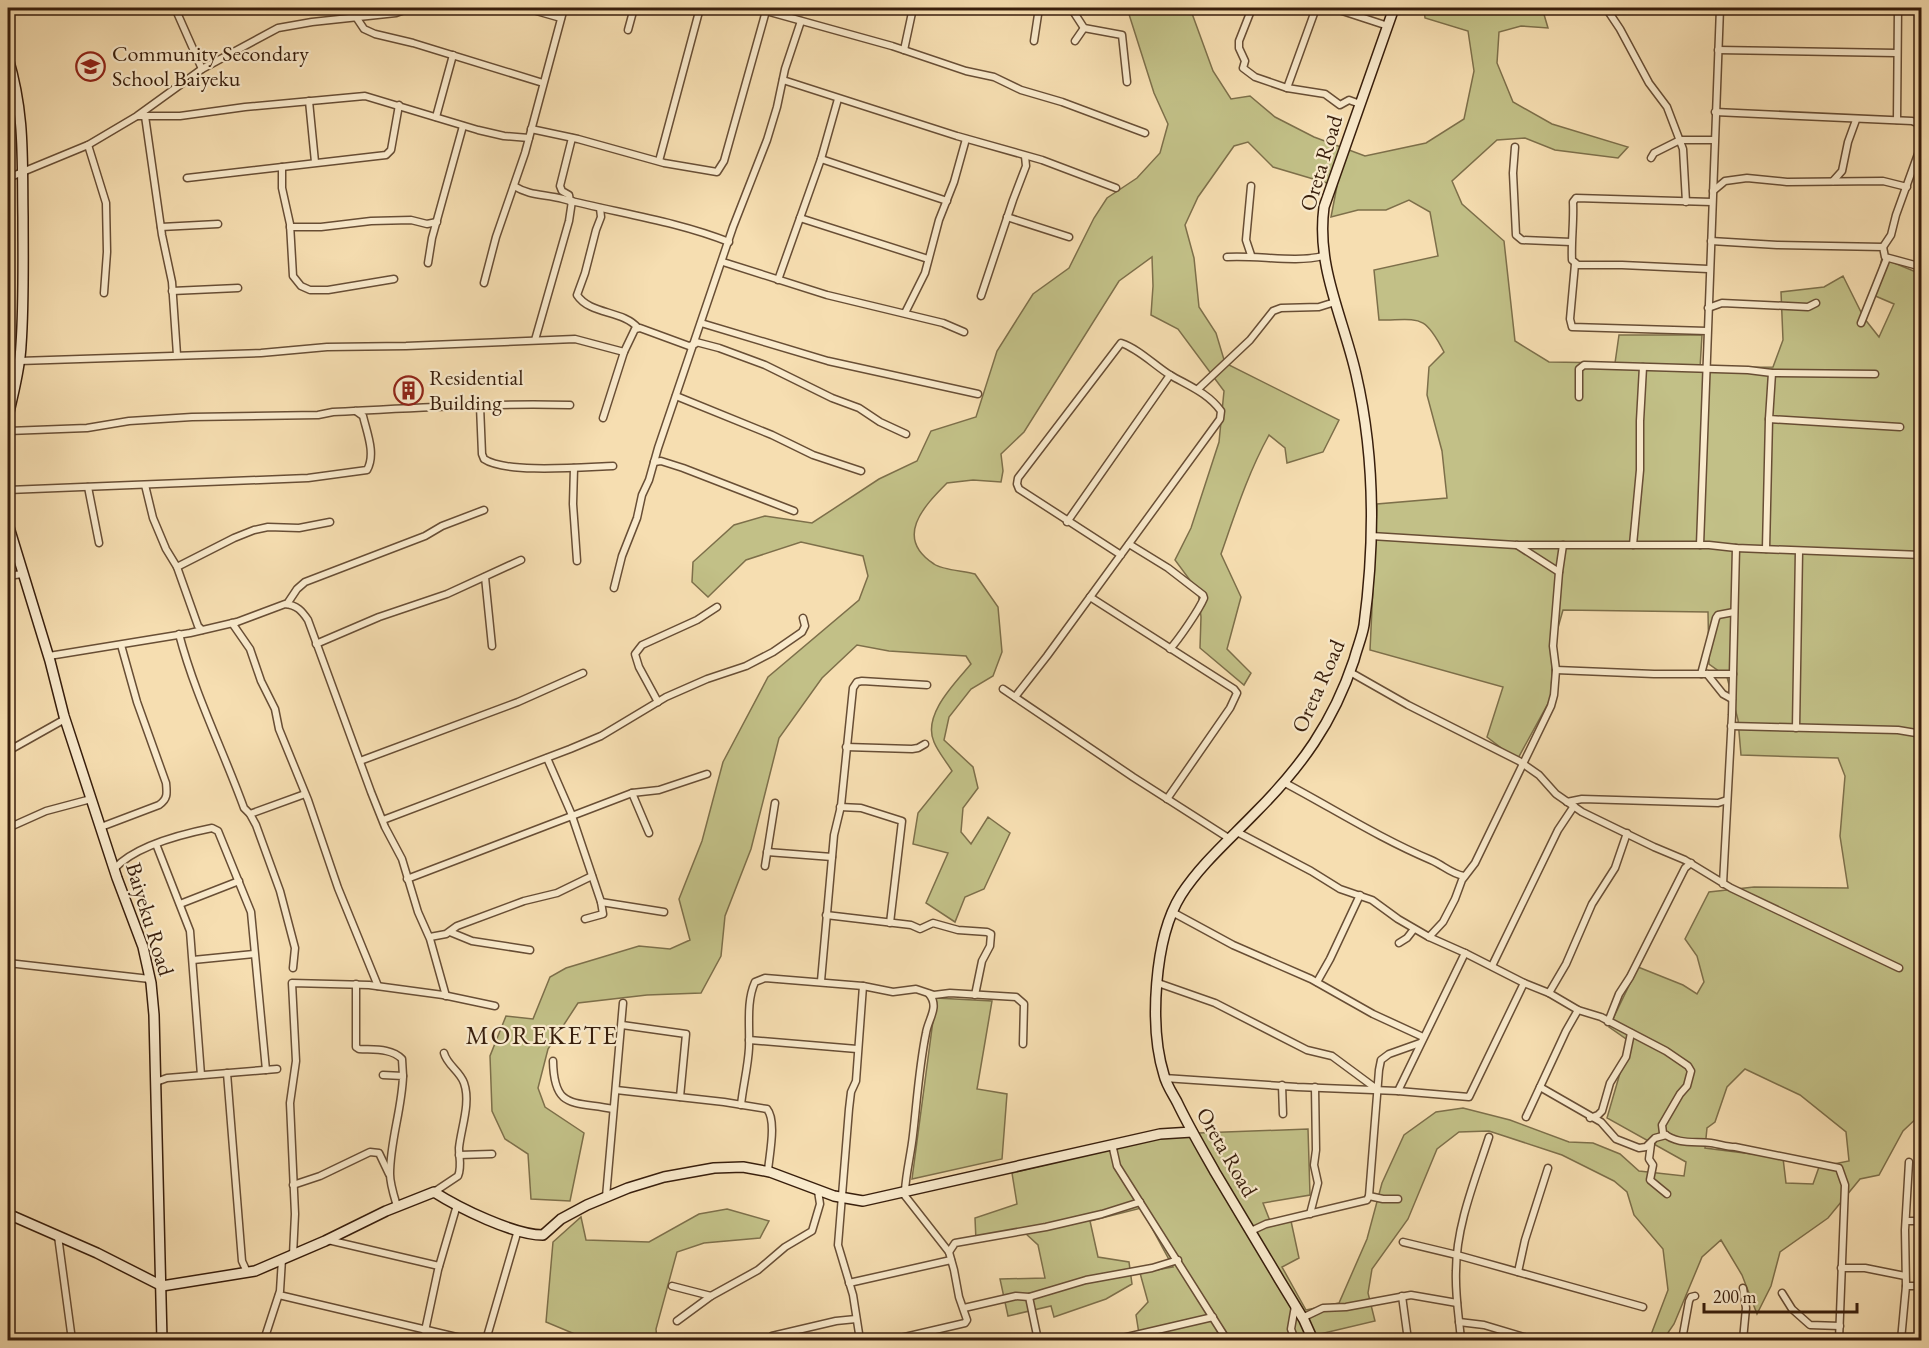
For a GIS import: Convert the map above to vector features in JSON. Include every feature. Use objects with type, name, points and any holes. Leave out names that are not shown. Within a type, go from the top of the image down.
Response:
[{"type":"street","points":[[174,8],[202,69]]},
{"type":"street","points":[[8,178],[88,145],[137,116],[202,69],[278,28],[400,12],[410,8]]},
{"type":"street","points":[[526,8],[561,18]]},
{"type":"street","points":[[484,283],[496,237],[529,138],[564,8]]},
{"type":"street","points":[[628,30],[634,8]]},
{"type":"street","points":[[659,161],[700,8]]},
{"type":"street","points":[[755,8],[993,77],[1021,90],[1062,102],[1145,133]]},
{"type":"street","points":[[782,16],[785,8]]},
{"type":"street","points":[[904,50],[913,8]]},
{"type":"street","points":[[1034,41],[1039,8]]},
{"type":"street","points":[[1071,8],[1084,28],[1122,35],[1127,82]]},
{"type":"street","points":[[1252,8],[1239,41],[1239,48],[1245,61],[1243,68],[1255,77],[1287,88],[1325,94],[1340,105],[1349,100],[1360,104]]},
{"type":"street","points":[[1287,88],[1316,8]]},
{"type":"street","points":[[1333,8],[1388,26]]},
{"type":"street","name":"Oreta Road","points":[[1311,1340],[1302,1318],[1192,1132],[1164,1078],[1158,1051],[1155,1015],[1159,967],[1167,931],[1180,898],[1201,868],[1285,783],[1311,750],[1332,714],[1350,672],[1363,630],[1371,536],[1369,448],[1356,375],[1323,256],[1321,224],[1324,207],[1394,8]]},
{"type":"street","points":[[1606,8],[1649,83],[1667,107],[1680,140],[1684,158],[1686,202]]},
{"type":"street","points":[[1700,545],[1708,269],[1720,8]]},
{"type":"street","points":[[1897,120],[1898,8]]},
{"type":"street","points":[[531,129],[659,161],[717,172],[724,162],[766,11]]},
{"type":"street","points":[[356,17],[364,29],[375,34],[543,83]]},
{"type":"street","points":[[614,588],[622,556],[637,518],[642,495],[658,461],[656,454],[747,189],[767,140],[801,21]]},
{"type":"street","points":[[1076,41],[1084,28]]},
{"type":"street","points":[[1718,50],[1896,53]]},
{"type":"street","points":[[435,117],[453,55]]},
{"type":"street","points":[[8,58],[22,118],[23,297],[19,361],[12,384],[8,417]]},
{"type":"street","points":[[783,80],[966,139],[1042,160],[1116,188]]},
{"type":"street","points":[[137,116],[180,116],[309,100],[365,96],[463,126],[504,136],[529,138]]},
{"type":"street","points":[[778,280],[821,159],[838,99]]},
{"type":"street","points":[[309,100],[315,162]]},
{"type":"street","points":[[187,178],[386,155],[389,153],[399,105]]},
{"type":"street","points":[[149,107],[155,117]]},
{"type":"street","points":[[1715,112],[1824,116],[1856,120],[1897,120],[1912,121],[1922,125]]},
{"type":"street","points":[[145,116],[172,291],[177,355]]},
{"type":"street","points":[[1833,181],[1842,171],[1848,142],[1856,120]]},
{"type":"street","points":[[428,263],[436,222],[463,126]]},
{"type":"street","points":[[535,340],[569,221],[571,201],[569,195],[560,186],[573,138]]},
{"type":"street","points":[[906,313],[920,285],[966,139]]},
{"type":"street","points":[[1651,158],[1654,153],[1680,140],[1714,140]]},
{"type":"street","points":[[88,145],[106,203],[104,293]]},
{"type":"street","points":[[1921,145],[1891,235],[1883,247],[1883,255],[1922,267]]},
{"type":"street","points":[[1515,147],[1513,173],[1516,235],[1522,240],[1571,242]]},
{"type":"street","points":[[981,296],[1026,166],[1025,156]]},
{"type":"street","points":[[821,159],[947,201]]},
{"type":"street","points":[[282,167],[282,188],[290,227],[293,276],[305,289],[328,290],[394,279]]},
{"type":"street","points":[[1713,177],[1725,181],[1747,178],[1787,182],[1883,181],[1907,187]]},
{"type":"street","points":[[1712,191],[1725,181]]},
{"type":"street","points":[[514,186],[531,194],[664,222],[729,242]]},
{"type":"street","points":[[1251,186],[1246,240],[1251,255]]},
{"type":"street","points":[[1707,331],[1572,327],[1570,319],[1575,264],[1572,260],[1571,242],[1574,228],[1573,202],[1576,198],[1712,202]]},
{"type":"street","points":[[600,208],[601,218],[577,295],[587,304],[629,320],[638,328],[693,346],[719,348],[765,365],[832,398],[859,408],[880,422],[906,434]]},
{"type":"street","points":[[1007,217],[1069,237]]},
{"type":"street","points":[[801,218],[928,259]]},
{"type":"street","points":[[290,227],[321,227],[371,221],[411,220],[427,224],[436,222]]},
{"type":"street","points":[[161,227],[218,224]]},
{"type":"street","points":[[427,224],[434,232]]},
{"type":"street","points":[[1711,241],[1883,247]]},
{"type":"street","points":[[1558,243],[1568,248],[1572,254]]},
{"type":"street","points":[[1227,257],[1251,255],[1307,259],[1323,256]]},
{"type":"street","points":[[1861,323],[1887,258]]},
{"type":"street","points":[[723,262],[827,295],[943,323],[964,332]]},
{"type":"street","points":[[1575,264],[1708,269]]},
{"type":"street","points":[[172,291],[238,288]]},
{"type":"street","points":[[1198,389],[1250,340],[1273,311],[1281,308],[1319,307],[1335,302]]},
{"type":"street","points":[[1708,308],[1722,303],[1808,307],[1816,303]]},
{"type":"street","points":[[701,323],[828,361],[978,394]]},
{"type":"street","points":[[603,418],[624,352],[632,332],[638,328]]},
{"type":"street","points":[[19,361],[261,354],[327,347],[580,339],[624,352]]},
{"type":"street","points":[[1015,697],[1047,656],[1090,597],[1121,555],[1129,544],[1220,418],[1221,411],[1198,389],[1170,375],[1125,344],[1119,344],[1018,478],[1017,484],[1018,489],[1121,555]]},
{"type":"street","points":[[1579,397],[1581,365],[1748,370],[1772,373],[1875,374]]},
{"type":"street","points":[[1633,545],[1640,470],[1643,367]]},
{"type":"street","points":[[1766,549],[1772,373]]},
{"type":"street","points":[[1067,522],[1170,375]]},
{"type":"street","points":[[676,396],[813,454],[861,471]]},
{"type":"street","points":[[8,431],[87,428],[129,421],[192,417],[318,415],[333,412],[365,413],[500,404],[570,405]]},
{"type":"street","points":[[480,406],[482,454],[487,461],[507,468],[613,466]]},
{"type":"street","points":[[8,490],[325,477],[367,471],[371,454],[365,413]]},
{"type":"street","points":[[1769,419],[1900,427]]},
{"type":"street","points":[[658,461],[794,511]]},
{"type":"street","points":[[574,468],[573,504],[577,561]]},
{"type":"street","points":[[145,485],[153,518],[166,549],[177,567],[199,629]]},
{"type":"street","points":[[88,487],[99,543]]},
{"type":"street","points":[[49,656],[121,645],[241,621],[287,604],[305,582],[419,539],[442,526],[484,510]]},
{"type":"street","points":[[177,567],[234,537],[254,530],[268,527],[299,528],[330,522]]},
{"type":"street","name":"Baiyeku Road","points":[[8,524],[49,656],[64,719],[114,869],[143,947],[150,979],[154,1015],[162,1341]]},
{"type":"street","points":[[1371,536],[1516,545],[1700,545],[1922,555]]},
{"type":"street","points":[[1129,544],[1168,568],[1203,595],[1204,598],[1199,608],[1179,640],[1170,649]]},
{"type":"street","points":[[1516,545],[1559,572]]},
{"type":"street","points":[[1529,554],[1530,545]]},
{"type":"street","points":[[1429,937],[1443,922],[1464,876],[1470,872],[1475,863],[1551,706],[1556,670],[1553,646],[1563,545]]},
{"type":"street","points":[[1723,884],[1731,726],[1736,548]]},
{"type":"street","points":[[1796,728],[1799,551]]},
{"type":"street","points":[[316,644],[379,617],[447,594],[521,560]]},
{"type":"street","points":[[8,576],[22,574]]},
{"type":"street","points":[[485,577],[492,646]]},
{"type":"street","points":[[1090,597],[1234,689],[1236,697],[1167,799]]},
{"type":"street","points":[[287,604],[297,607],[304,614],[383,820],[402,860],[418,912],[430,937],[446,996]]},
{"type":"street","points":[[658,702],[639,667],[635,654],[642,645],[697,620],[717,607]]},
{"type":"street","points":[[1704,674],[1716,618],[1718,615],[1734,612]]},
{"type":"street","points":[[383,820],[600,736],[658,702],[707,680],[746,666],[773,652],[802,632],[805,626],[803,618]]},
{"type":"street","points":[[238,630],[241,621]]},
{"type":"street","points":[[232,623],[250,649],[261,681],[275,709],[279,729],[338,888],[378,986]]},
{"type":"street","points":[[179,634],[210,725],[225,756],[244,808],[250,814],[280,891],[295,948],[293,968]]},
{"type":"street","points":[[1179,640],[1180,656]]},
{"type":"street","points":[[101,827],[159,805],[165,801],[167,796],[166,783],[137,702],[121,645]]},
{"type":"street","points":[[1556,670],[1733,674]]},
{"type":"street","points":[[1350,672],[1408,705],[1523,763],[1539,775],[1556,794],[1574,806],[1723,884],[1899,968]]},
{"type":"street","points":[[360,761],[518,702],[583,673]]},
{"type":"street","points":[[1704,674],[1723,694],[1732,699]]},
{"type":"street","points":[[821,981],[834,835],[840,807],[853,688],[857,682],[862,681],[927,685]]},
{"type":"street","points":[[1003,688],[1167,799],[1234,835],[1311,871],[1340,890],[1372,900],[1429,937],[1549,993],[1578,1010],[1607,1019],[1666,1051],[1690,1068],[1687,1086],[1662,1125],[1662,1130],[1666,1135]]},
{"type":"street","points":[[8,751],[64,719]]},
{"type":"street","points":[[1731,726],[1898,730],[1922,734]]},
{"type":"street","points":[[846,747],[902,749],[918,748],[925,744]]},
{"type":"street","points":[[547,758],[572,815],[601,902],[603,914],[585,918]]},
{"type":"street","points":[[407,879],[632,793],[679,785],[707,774]]},
{"type":"street","points":[[1285,783],[1397,846],[1464,876]]},
{"type":"street","points":[[632,793],[649,833]]},
{"type":"street","points":[[250,814],[305,794]]},
{"type":"street","points":[[8,828],[46,811],[91,799]]},
{"type":"street","points":[[1567,802],[1582,799],[1718,803],[1727,800]]},
{"type":"street","points":[[765,866],[775,803]]},
{"type":"street","points":[[1491,966],[1558,830],[1574,806]]},
{"type":"street","points":[[840,807],[861,808],[902,821],[890,922]]},
{"type":"street","points":[[114,869],[123,859],[156,844],[196,830],[215,828],[218,831],[251,912],[266,1070]]},
{"type":"street","points":[[1549,993],[1566,964],[1588,911],[1615,868],[1627,833]]},
{"type":"street","points":[[156,844],[188,922],[201,1075]]},
{"type":"street","points":[[767,852],[832,857]]},
{"type":"street","points":[[111,858],[123,859]]},
{"type":"street","points":[[1607,1019],[1687,864]]},
{"type":"street","points":[[430,937],[450,932],[457,926],[500,909],[557,893],[592,876]]},
{"type":"street","points":[[180,904],[239,881]]},
{"type":"street","points":[[1317,982],[1330,960],[1360,895]]},
{"type":"street","points":[[601,902],[664,912]]},
{"type":"street","points":[[1174,913],[1233,945],[1317,982],[1422,1040]]},
{"type":"street","points":[[826,915],[911,925],[920,929],[933,923],[958,930],[976,930],[991,934],[990,946],[982,960],[975,995]]},
{"type":"street","points":[[1399,943],[1414,929]]},
{"type":"street","points":[[450,932],[472,941],[530,950]]},
{"type":"street","points":[[1398,1091],[1465,953]]},
{"type":"street","points":[[193,960],[254,954]]},
{"type":"street","points":[[8,963],[150,979]]},
{"type":"street","points":[[741,1105],[749,1040],[749,1013],[755,982],[765,978],[821,981],[893,992],[916,989],[929,994],[1006,996],[1022,1001],[1025,1007],[1023,1044]]},
{"type":"street","points":[[293,1255],[290,1103],[296,1062],[292,983],[378,986],[495,1006]]},
{"type":"street","points":[[1158,983],[1215,1003],[1307,1050],[1332,1056],[1378,1090]]},
{"type":"street","points":[[1164,1078],[1469,1097],[1524,983]]},
{"type":"street","points":[[356,984],[356,1047],[397,1053],[402,1059],[402,1097],[394,1130],[390,1177]]},
{"type":"street","points":[[860,1341],[849,1283],[838,1248],[849,1109],[851,1092],[856,1081],[863,986]]},
{"type":"street","points":[[892,1341],[965,1323],[967,1318],[958,1297],[949,1252],[903,1192],[912,1139],[920,1065],[927,1026],[934,1008],[934,1001],[929,994]]},
{"type":"street","points":[[606,1197],[623,1003]]},
{"type":"street","points":[[1527,1117],[1578,1010]]},
{"type":"street","points":[[622,1025],[686,1034],[680,1097]]},
{"type":"street","points":[[1590,1118],[1602,1111],[1610,1083],[1629,1047],[1631,1033]]},
{"type":"street","points":[[749,1040],[857,1049]]},
{"type":"street","points":[[1251,1231],[1266,1224],[1365,1202],[1369,1196],[1381,1060],[1389,1054],[1422,1040]]},
{"type":"street","points":[[8,1214],[97,1253],[162,1286],[255,1271],[397,1206],[434,1192],[458,1176],[465,1090],[464,1082],[444,1053]]},
{"type":"street","points":[[553,1061],[555,1084],[563,1098],[574,1103],[613,1109]]},
{"type":"street","points":[[156,1078],[277,1069]]},
{"type":"street","points":[[227,1073],[242,1273]]},
{"type":"street","points":[[383,1075],[403,1076]]},
{"type":"street","points":[[1282,1085],[1283,1114]]},
{"type":"street","points":[[1310,1214],[1318,1183],[1314,1165],[1316,1150],[1315,1087]]},
{"type":"street","points":[[1540,1087],[1600,1122],[1619,1140],[1643,1149],[1655,1138],[1666,1135],[1692,1143],[1713,1143],[1839,1168],[1845,1185],[1839,1341]]},
{"type":"street","points":[[616,1090],[767,1109],[772,1122],[768,1172]]},
{"type":"street","points":[[434,1192],[458,1205],[518,1230],[543,1235],[561,1219],[628,1188],[664,1177],[714,1168],[743,1167],[768,1172],[818,1191],[841,1198],[863,1201],[1112,1144],[1160,1134],[1192,1132]]},
{"type":"street","points":[[1461,1341],[1457,1303],[1457,1255],[1467,1206],[1489,1137]]},
{"type":"street","points":[[1112,1144],[1117,1166],[1227,1341]]},
{"type":"street","points":[[1651,1144],[1649,1159],[1653,1165],[1650,1180],[1667,1194]]},
{"type":"street","points":[[293,1185],[320,1176],[370,1152],[379,1153],[390,1177],[397,1206]]},
{"type":"street","points":[[459,1155],[492,1154]]},
{"type":"street","points":[[1901,1341],[1906,1286],[1909,1162]]},
{"type":"street","points":[[1518,1272],[1525,1240],[1548,1168]]},
{"type":"street","points":[[677,1321],[711,1296],[758,1270],[785,1247],[812,1231],[820,1201],[818,1191]]},
{"type":"street","points":[[1369,1196],[1383,1200],[1398,1199]]},
{"type":"street","points":[[949,1252],[955,1243],[1057,1224],[1102,1214],[1140,1202]]},
{"type":"street","points":[[425,1331],[439,1266],[458,1205]]},
{"type":"street","points":[[1906,1221],[1922,1221]]},
{"type":"street","points":[[486,1341],[518,1230]]},
{"type":"street","points":[[57,1236],[72,1341]]},
{"type":"street","points":[[327,1240],[439,1266]]},
{"type":"street","points":[[1403,1242],[1643,1307]]},
{"type":"street","points":[[264,1341],[279,1295],[282,1259]]},
{"type":"street","points":[[849,1283],[951,1260]]},
{"type":"street","points":[[964,1308],[1016,1296],[1029,1297],[1178,1260]]},
{"type":"street","points":[[1841,1268],[1865,1268],[1905,1276]]},
{"type":"street","points":[[672,1286],[711,1296]]},
{"type":"street","points":[[1906,1286],[1922,1286]]},
{"type":"street","points":[[1743,1288],[1746,1308],[1743,1341]]},
{"type":"street","points":[[1782,1293],[1792,1309],[1810,1325],[1839,1326]]},
{"type":"street","points":[[279,1295],[469,1341]]},
{"type":"street","points":[[1302,1318],[1323,1308],[1346,1307],[1402,1296],[1419,1296],[1457,1303]]},
{"type":"street","points":[[1402,1296],[1408,1326],[1408,1341]]},
{"type":"street","points":[[1682,1341],[1689,1301],[1695,1296]]},
{"type":"street","points":[[1029,1297],[1038,1341]]},
{"type":"street","points":[[1295,1306],[1292,1329],[1295,1341]]},
{"type":"street","points":[[1114,1341],[1213,1317]]},
{"type":"street","points":[[772,1336],[836,1321],[856,1319]]},
{"type":"street","points":[[1459,1322],[1484,1325],[1534,1341]]},
{"type":"shaded area","points":[[1127,8],[1190,8],[1213,71],[1231,99],[1250,96],[1275,117],[1314,137],[1365,156],[1426,143],[1464,119],[1474,71],[1468,31],[1425,18],[1424,8],[1529,8],[1543,11],[1548,28],[1521,26],[1499,32],[1497,63],[1513,102],[1552,124],[1628,147],[1618,158],[1555,150],[1525,138],[1497,140],[1452,181],[1462,204],[1504,241],[1515,341],[1549,362],[1615,363],[1619,335],[1702,335],[1700,368],[1773,367],[1783,340],[1781,292],[1824,287],[1843,276],[1864,318],[1879,337],[1894,304],[1873,295],[1882,258],[1921,274],[1921,1114],[1903,1131],[1879,1175],[1860,1179],[1828,1218],[1780,1252],[1771,1286],[1757,1314],[1742,1275],[1721,1240],[1702,1257],[1674,1324],[1663,1340],[1649,1340],[1668,1290],[1663,1249],[1634,1215],[1627,1192],[1614,1181],[1562,1155],[1489,1131],[1459,1132],[1437,1149],[1408,1219],[1372,1269],[1368,1293],[1375,1321],[1320,1334],[1297,1334],[1286,1340],[1186,1340],[1182,1336],[1140,1340],[1136,1315],[1148,1302],[1140,1273],[1173,1267],[1141,1208],[1090,1221],[1098,1257],[1129,1262],[1132,1284],[1106,1299],[1054,1317],[1051,1306],[1008,1316],[1000,1279],[1045,1278],[1038,1245],[1025,1233],[976,1241],[975,1218],[1017,1204],[1012,1173],[1172,1134],[1308,1129],[1310,1195],[1263,1203],[1272,1226],[1291,1221],[1299,1258],[1282,1267],[1306,1310],[1339,1303],[1367,1239],[1382,1183],[1404,1135],[1436,1112],[1463,1108],[1510,1120],[1569,1142],[1593,1143],[1620,1154],[1639,1171],[1684,1176],[1686,1162],[1607,1118],[1627,1049],[1626,1039],[1609,1027],[1638,967],[1683,985],[1697,994],[1704,982],[1697,956],[1685,939],[1709,892],[1754,887],[1848,888],[1840,836],[1845,776],[1838,758],[1741,755],[1738,720],[1727,677],[1709,664],[1708,612],[1563,610],[1553,645],[1551,698],[1517,760],[1487,737],[1503,687],[1370,650],[1377,504],[1447,498],[1442,451],[1427,395],[1429,367],[1444,352],[1431,331],[1419,321],[1379,320],[1374,270],[1438,256],[1430,212],[1409,200],[1386,210],[1358,210],[1331,217],[1337,186],[1273,167],[1248,142],[1234,146],[1198,197],[1185,225],[1194,258],[1199,307],[1216,333],[1225,363],[1339,420],[1323,452],[1287,463],[1285,448],[1269,435],[1237,509],[1221,554],[1241,597],[1227,649],[1251,673],[1244,685],[1200,648],[1201,617],[1198,591],[1175,560],[1191,528],[1219,442],[1224,391],[1178,329],[1151,315],[1152,257],[1119,281],[1024,432],[1001,454],[1003,471],[1001,482],[973,480],[947,483],[922,512],[914,533],[916,544],[922,554],[938,566],[975,574],[998,607],[1002,652],[993,676],[971,689],[949,717],[944,740],[973,767],[978,788],[963,808],[961,832],[971,844],[988,817],[1010,833],[984,889],[965,897],[955,922],[926,903],[948,853],[913,844],[918,813],[952,771],[934,742],[931,732],[932,721],[942,700],[971,664],[966,656],[889,651],[857,645],[822,678],[779,738],[751,849],[725,916],[721,956],[701,993],[647,995],[578,1003],[548,1049],[538,1088],[545,1107],[584,1133],[570,1201],[531,1199],[528,1154],[505,1139],[492,1111],[490,1056],[506,1016],[533,1019],[550,977],[566,968],[639,946],[670,949],[690,940],[679,899],[702,841],[723,762],[768,677],[859,600],[868,576],[863,556],[801,542],[746,560],[708,597],[692,582],[693,562],[734,525],[765,516],[812,523],[879,479],[917,461],[931,431],[976,417],[997,351],[1033,294],[1069,268],[1094,218],[1107,198],[1137,178],[1160,153],[1168,124],[1154,93]],"holes":[[[1745,1069],[1800,1095],[1846,1132],[1849,1161],[1819,1167],[1813,1184],[1786,1183],[1783,1158],[1705,1148],[1707,1128],[1715,1122],[1727,1087]]]},
{"type":"shaded area","points":[[936,998],[992,1001],[977,1089],[1007,1094],[1002,1159],[912,1179]]},
{"type":"shaded area","points":[[727,1209],[769,1221],[760,1238],[704,1243],[677,1252],[656,1329],[657,1340],[589,1340],[546,1322],[553,1242],[581,1217],[586,1240],[649,1242],[699,1214]]},
{"type":"place","name":"Community Secondary School Baiyeku","points":[[91,66]]},
{"type":"place","name":"Residential Building","points":[[408,390]]},
{"type":"district","name":"MOREKETE","points":[[542,1035]]}]
